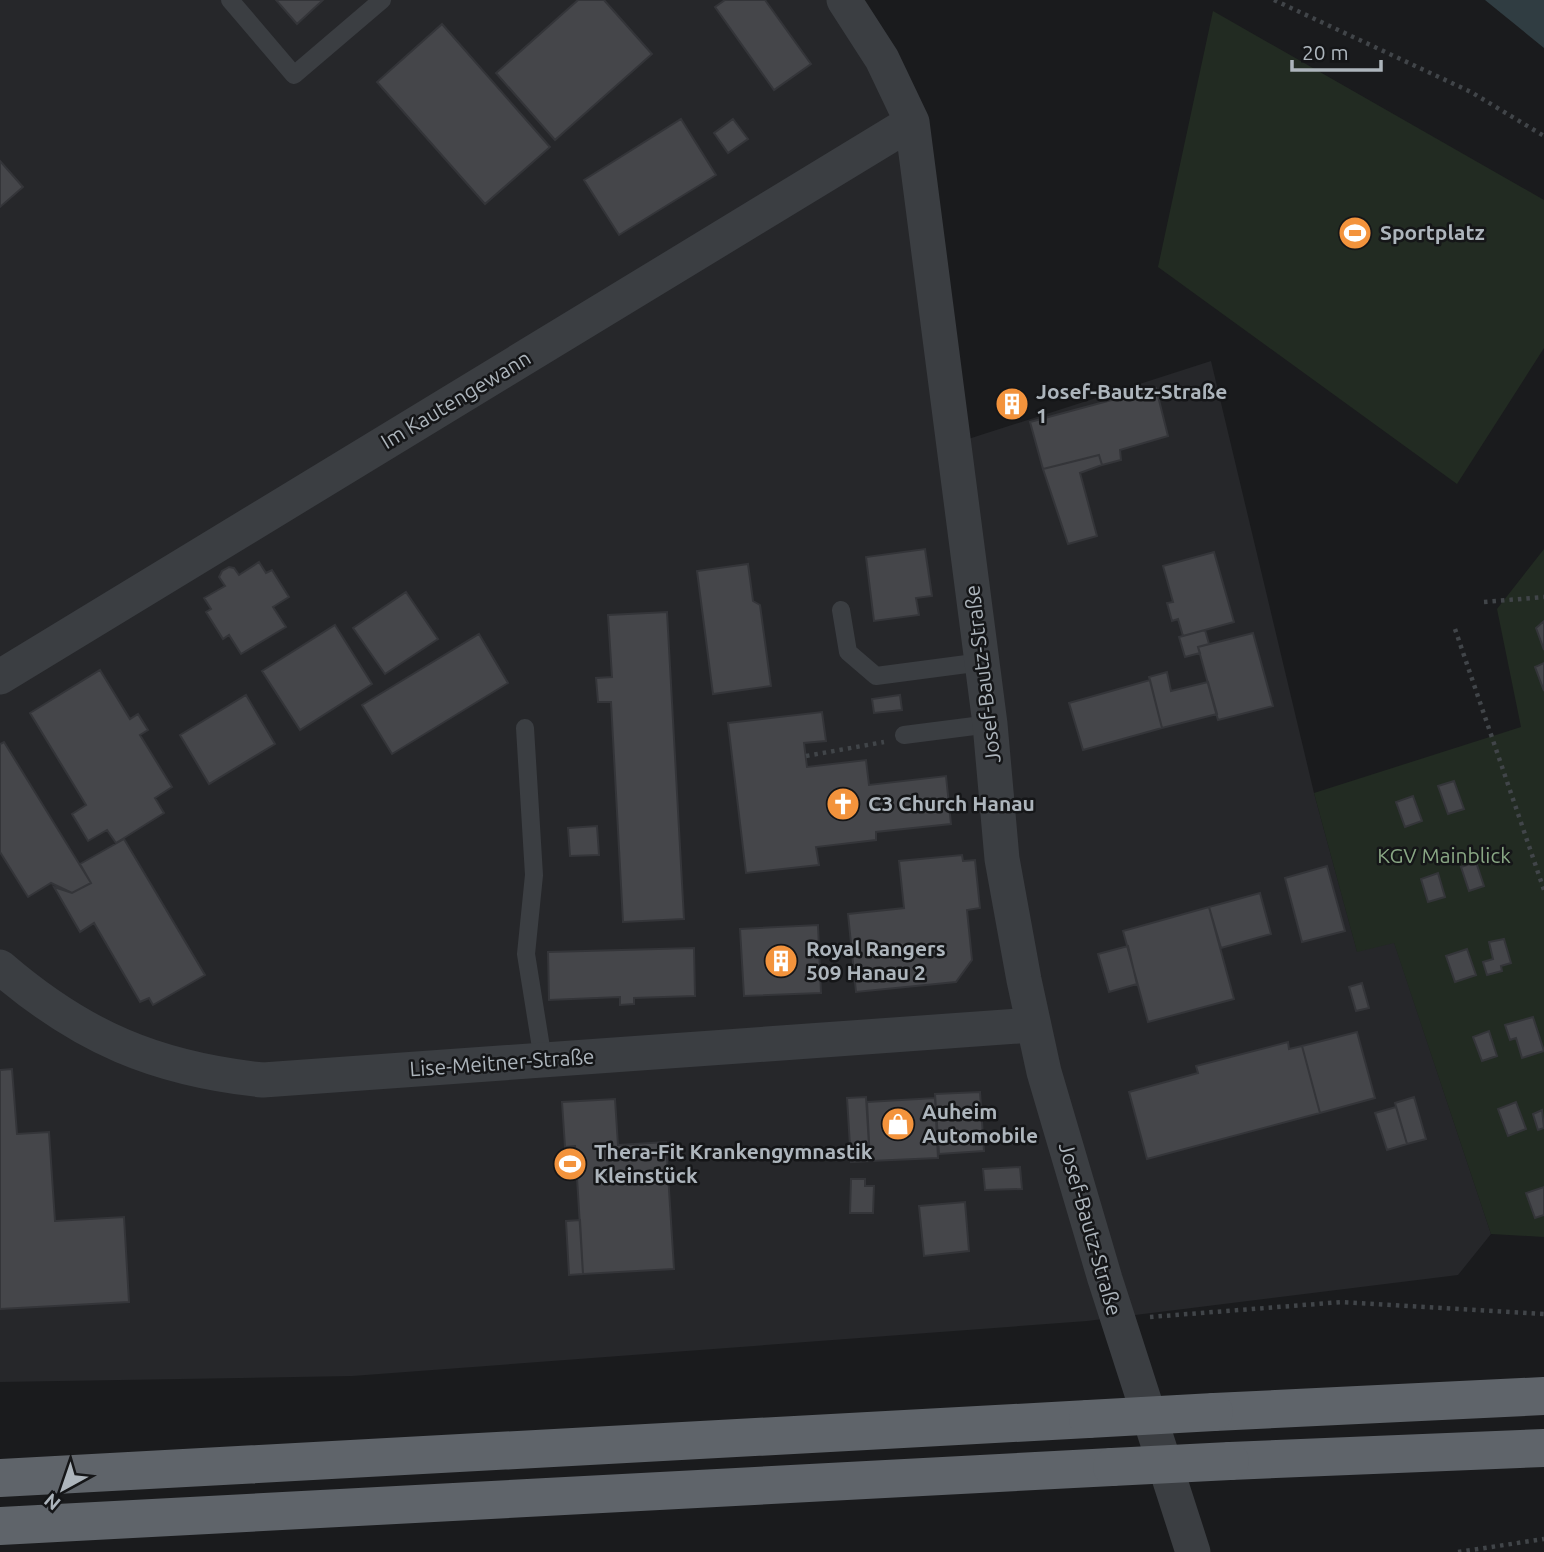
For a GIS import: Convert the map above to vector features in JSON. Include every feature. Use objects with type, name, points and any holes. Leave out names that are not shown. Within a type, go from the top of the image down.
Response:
[{"type":"highway","points":[[0,1478],[1544,1396]]},
{"type":"highway","points":[[0,1527],[1112,1467],[1544,1448]]},
{"type":"street","name":"Josef-Bautz-Straße","points":[[844,0],[882,59],[912,122],[990,724],[1002,859],[1033,1026],[1117,1320],[1193,1552]]},
{"type":"street","name":"Im Kautengewann","points":[[0,677],[912,122]]},
{"type":"street","name":"Lise-Meitner-Straße","points":[[0,967],[37,999],[76,1025],[120,1047],[212,1075],[263,1080],[1033,1026]]},
{"type":"lane","points":[[230,0],[294,75],[382,0]]},
{"type":"lane","points":[[841,610],[848,652],[876,676],[982,662]]},
{"type":"lane","points":[[904,735],[990,724]]},
{"type":"lane","points":[[525,728],[534,874],[526,954],[543,1060]]},
{"type":"path","points":[[1274,0],[1471,92],[1544,136]]},
{"type":"path","points":[[1484,602],[1544,597]]},
{"type":"path","points":[[1455,629],[1544,890]]},
{"type":"path","points":[[806,757],[881,744],[904,735]]},
{"type":"path","points":[[1117,1320],[1342,1302],[1544,1314]]},
{"type":"path","points":[[1458,1552],[1544,1539]]},
{"type":"shaded area","points":[[0,0],[844,0],[882,59],[962,441],[1211,361],[1314,793],[1357,951],[1394,942],[1491,1234],[1458,1275],[1087,1321],[352,1376],[0,1382]]},
{"type":"shaded area","points":[[1485,0],[1544,0],[1544,48]]},
{"type":"green space","name":"Sportplatz","points":[[1213,11],[1544,200],[1544,348],[1457,484],[1158,267]]},
{"type":"green space","name":"KGV Mainblick","points":[[1544,549],[1544,1237],[1491,1234],[1394,943],[1357,952],[1314,793],[1521,727],[1497,609]]},
{"type":"building","points":[[276,0],[323,0],[297,24]]},
{"type":"building","points":[[578,0],[604,0],[652,54],[555,140],[496,73]]},
{"type":"building","points":[[725,0],[765,0],[811,64],[774,90],[715,7]]},
{"type":"building","points":[[442,24],[550,147],[485,204],[377,82]]},
{"type":"building","points":[[681,119],[716,175],[619,235],[584,180]]},
{"type":"building","points":[[733,119],[748,139],[728,153],[714,133]]},
{"type":"building","points":[[0,161],[23,187],[0,207]]},
{"type":"building","points":[[1156,388],[1168,436],[1120,450],[1121,460],[1102,465],[1099,455],[1043,469],[1030,422]]},
{"type":"building","name":"Josef-Bautz-Straße 1","points":[[1024,395],[1026,409],[1000,413],[998,399]]},
{"type":"building","points":[[1099,455],[1102,465],[1080,473],[1097,536],[1068,544],[1043,469]]},
{"type":"building","points":[[925,549],[932,596],[916,598],[919,615],[874,621],[866,557]]},
{"type":"building","points":[[1214,552],[1234,622],[1183,636],[1178,619],[1172,621],[1167,603],[1173,602],[1163,566]]},
{"type":"building","points":[[259,562],[266,573],[272,570],[289,597],[273,607],[286,627],[241,654],[229,635],[223,639],[206,612],[211,609],[204,598],[225,586],[219,577],[222,571],[229,567],[234,568],[239,575]]},
{"type":"building","points":[[748,564],[753,601],[760,605],[771,686],[713,694],[697,571]]},
{"type":"building","points":[[406,592],[438,639],[385,674],[353,628]]},
{"type":"building","points":[[667,612],[684,919],[623,922],[611,702],[598,702],[596,678],[612,677],[608,615]]},
{"type":"building","points":[[1544,621],[1544,650],[1536,628]]},
{"type":"building","points":[[335,625],[372,684],[300,730],[262,671]]},
{"type":"building","points":[[1205,630],[1209,644],[1198,647],[1200,653],[1185,657],[1179,637]]},
{"type":"building","points":[[1253,633],[1273,706],[1218,720],[1198,647]]},
{"type":"building","points":[[479,634],[508,683],[392,754],[362,705]]},
{"type":"building","points":[[1544,663],[1544,691],[1535,667]]},
{"type":"building","points":[[100,670],[130,719],[138,714],[148,730],[140,735],[172,787],[155,798],[164,813],[116,843],[107,830],[88,841],[72,814],[86,805],[30,713]]},
{"type":"building","points":[[1167,672],[1171,691],[1208,682],[1217,714],[1162,728],[1149,677]]},
{"type":"building","points":[[1150,680],[1162,728],[1083,750],[1069,703]]},
{"type":"building","points":[[246,695],[275,744],[209,784],[180,735]]},
{"type":"building","points":[[900,695],[902,710],[874,713],[872,699]]},
{"type":"building","name":"C3 Church Hanau","points":[[822,712],[826,741],[804,743],[807,767],[866,760],[869,785],[946,776],[951,824],[876,832],[876,840],[816,847],[819,865],[746,873],[728,723]]},
{"type":"building","points":[[4,742],[91,883],[72,893],[51,883],[28,897],[0,852],[0,744]]},
{"type":"building","points":[[1454,781],[1464,809],[1448,814],[1438,786]]},
{"type":"building","points":[[1413,796],[1422,821],[1405,827],[1396,802]]},
{"type":"building","points":[[597,826],[599,855],[570,856],[568,828]]},
{"type":"building","points":[[124,839],[205,975],[153,1005],[149,998],[140,1002],[94,923],[80,932],[54,887],[72,893],[91,883],[80,864]]},
{"type":"building","points":[[962,855],[963,861],[975,860],[980,908],[967,910],[972,960],[956,982],[856,992],[848,914],[904,908],[899,861]]},
{"type":"building","points":[[1476,862],[1484,886],[1469,891],[1461,867]]},
{"type":"building","points":[[1327,866],[1345,931],[1302,942],[1285,878]]},
{"type":"building","points":[[1438,873],[1445,897],[1428,902],[1421,879]]},
{"type":"building","points":[[1260,893],[1271,934],[1221,948],[1209,907]]},
{"type":"building","points":[[1209,907],[1234,999],[1148,1022],[1123,931]]},
{"type":"building","name":"Royal Rangers 509 Hanau 2","points":[[818,925],[821,993],[744,996],[740,929]]},
{"type":"building","points":[[1504,939],[1511,963],[1501,966],[1502,971],[1487,975],[1483,962],[1493,959],[1489,942]]},
{"type":"building","points":[[1128,946],[1137,984],[1109,992],[1098,954]]},
{"type":"building","points":[[694,948],[695,996],[634,998],[634,1004],[620,1005],[620,997],[549,1000],[548,952]]},
{"type":"building","points":[[1467,949],[1476,975],[1455,982],[1446,956]]},
{"type":"building","points":[[1362,983],[1369,1008],[1356,1011],[1349,987]]},
{"type":"building","points":[[1533,1017],[1544,1051],[1522,1058],[1516,1038],[1510,1040],[1505,1025]]},
{"type":"building","points":[[1489,1031],[1497,1056],[1482,1061],[1473,1037]]},
{"type":"building","points":[[1357,1032],[1375,1098],[1320,1113],[1302,1046]]},
{"type":"building","points":[[1288,1042],[1289,1049],[1302,1046],[1320,1113],[1147,1159],[1129,1092],[1198,1073],[1196,1066]]},
{"type":"building","points":[[12,1069],[17,1134],[49,1132],[55,1221],[124,1217],[129,1302],[0,1309],[0,1070]]},
{"type":"building","points":[[980,1092],[984,1151],[939,1154],[935,1094]]},
{"type":"building","points":[[866,1097],[870,1161],[851,1162],[847,1098]]},
{"type":"building","points":[[1414,1097],[1426,1139],[1407,1144],[1395,1103]]},
{"type":"building","points":[[935,1098],[938,1158],[870,1161],[867,1102]]},
{"type":"building","points":[[615,1099],[618,1145],[666,1142],[674,1269],[583,1274],[575,1146],[565,1147],[562,1102]]},
{"type":"building","points":[[1516,1102],[1526,1129],[1508,1136],[1498,1109]]},
{"type":"building","points":[[1396,1107],[1407,1144],[1387,1150],[1375,1113]]},
{"type":"building","points":[[1542,1110],[1544,1128],[1538,1130],[1533,1114]]},
{"type":"building","points":[[1020,1167],[1022,1189],[985,1190],[983,1169]]},
{"type":"building","points":[[851,1179],[865,1179],[865,1186],[874,1186],[873,1213],[850,1213]]},
{"type":"building","points":[[1544,1187],[1544,1215],[1535,1218],[1526,1193]]},
{"type":"building","points":[[965,1202],[969,1251],[924,1256],[919,1206]]},
{"type":"building","points":[[580,1220],[583,1274],[569,1275],[566,1221]]},
{"type":"place","name":"Sportplatz","points":[[1355,233]]},
{"type":"place","name":"Josef-Bautz-Straße 1","points":[[1012,404]]},
{"type":"place","name":"C3 Church Hanau","points":[[843,804]]},
{"type":"place","name":"Royal Rangers 509 Hanau 2","points":[[781,961]]},
{"type":"place","name":"Auheim Automobile","points":[[898,1124]]},
{"type":"place","name":"Thera-Fit Krankengymnastik Kleinstück","points":[[570,1164]]}]
